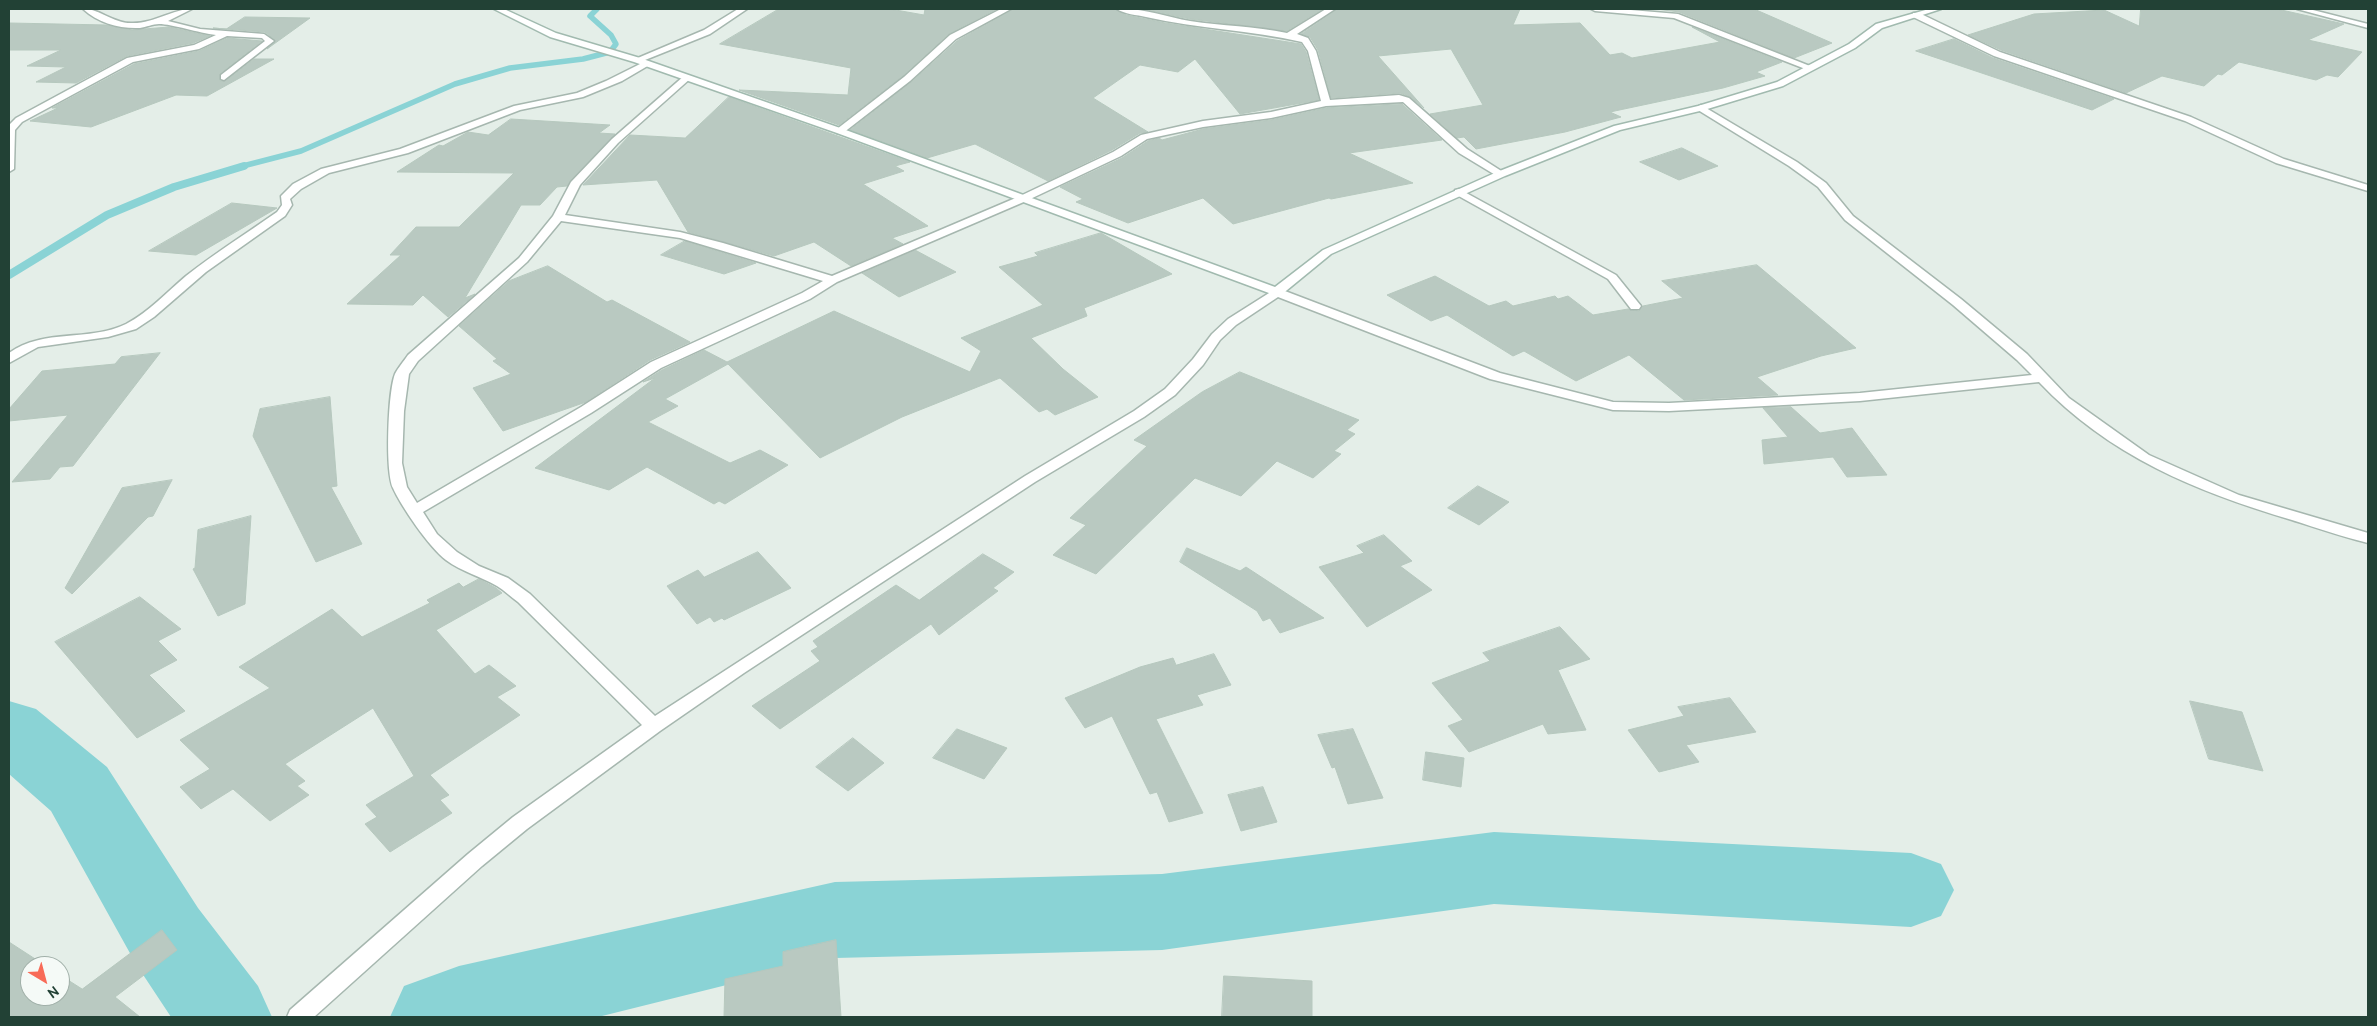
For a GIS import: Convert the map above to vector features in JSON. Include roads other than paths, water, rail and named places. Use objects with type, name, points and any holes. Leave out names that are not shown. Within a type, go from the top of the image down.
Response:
[{"type":"street","points":[[87,9],[115,23],[161,22],[172,19],[188,9]]},
{"type":"street","points":[[498,9],[553,35],[642,62],[840,131],[1277,292],[1495,376],[1587,401],[1613,406],[1669,407],[1860,396],[2041,378]]},
{"type":"street","points":[[9,359],[14,354],[36,345],[115,331],[139,321],[218,257],[282,214],[287,205],[285,198],[293,189],[326,170],[346,163],[414,148],[469,124],[512,109],[570,98],[598,88],[626,76],[642,62],[707,32],[743,9]]},
{"type":"street","points":[[840,131],[907,79],[953,37],[1007,9]]},
{"type":"street","points":[[1121,9],[1169,20],[1221,28],[1267,31],[1305,40]]},
{"type":"street","points":[[1326,103],[1312,51],[1305,40],[1290,35],[1331,9]]},
{"type":"street","points":[[1595,9],[1675,16],[1811,68]]},
{"type":"street","points":[[298,1017],[482,854],[520,823],[654,726],[1022,484],[1140,414],[1170,392],[1198,362],[1216,337],[1232,322],[1277,292],[1327,252],[1501,174],[1617,128],[1701,108],[1780,84],[1852,46],[1879,26],[1937,9]]},
{"type":"street","points":[[2301,9],[2368,26]]},
{"type":"street","points":[[1916,15],[1997,54],[2180,116],[2280,161],[2368,188]]},
{"type":"street","points":[[161,22],[200,31],[264,36],[270,41],[224,77]]},
{"type":"street","points":[[9,169],[10,128],[19,120],[130,60],[196,47],[228,32]]},
{"type":"street","points":[[654,726],[524,598],[502,582],[473,570],[451,556],[432,537],[400,487],[395,463],[397,411],[402,374],[413,358],[523,260],[558,217],[575,184],[615,141],[687,78]]},
{"type":"street","points":[[414,511],[586,410],[656,365],[806,296],[833,280],[1022,199],[1117,154],[1144,137],[1203,124],[1271,115],[1326,103],[1399,98],[1406,100],[1463,151],[1501,174]]},
{"type":"street","points":[[1701,108],[1793,164],[1822,185],[1849,218],[1964,308],[2022,357],[2064,401],[2144,458],[2192,482],[2234,498],[2368,538]]},
{"type":"street","points":[[1459,192],[1612,277],[1635,306]]},
{"type":"street","points":[[558,217],[618,223],[718,245],[833,280]]},
{"type":"waterway","points":[[239,167],[301,151],[455,84],[510,68],[583,59],[610,52],[616,44],[611,35],[590,16],[597,9]]},
{"type":"waterway","points":[[9,275],[107,215],[174,187],[244,166]]},
{"type":"waterway","points":[[9,730],[79,789],[167,936],[225,1017]]},
{"type":"waterway","points":[[437,1017],[459,1009],[835,920],[1162,912],[1494,868],[1911,890]]}]
